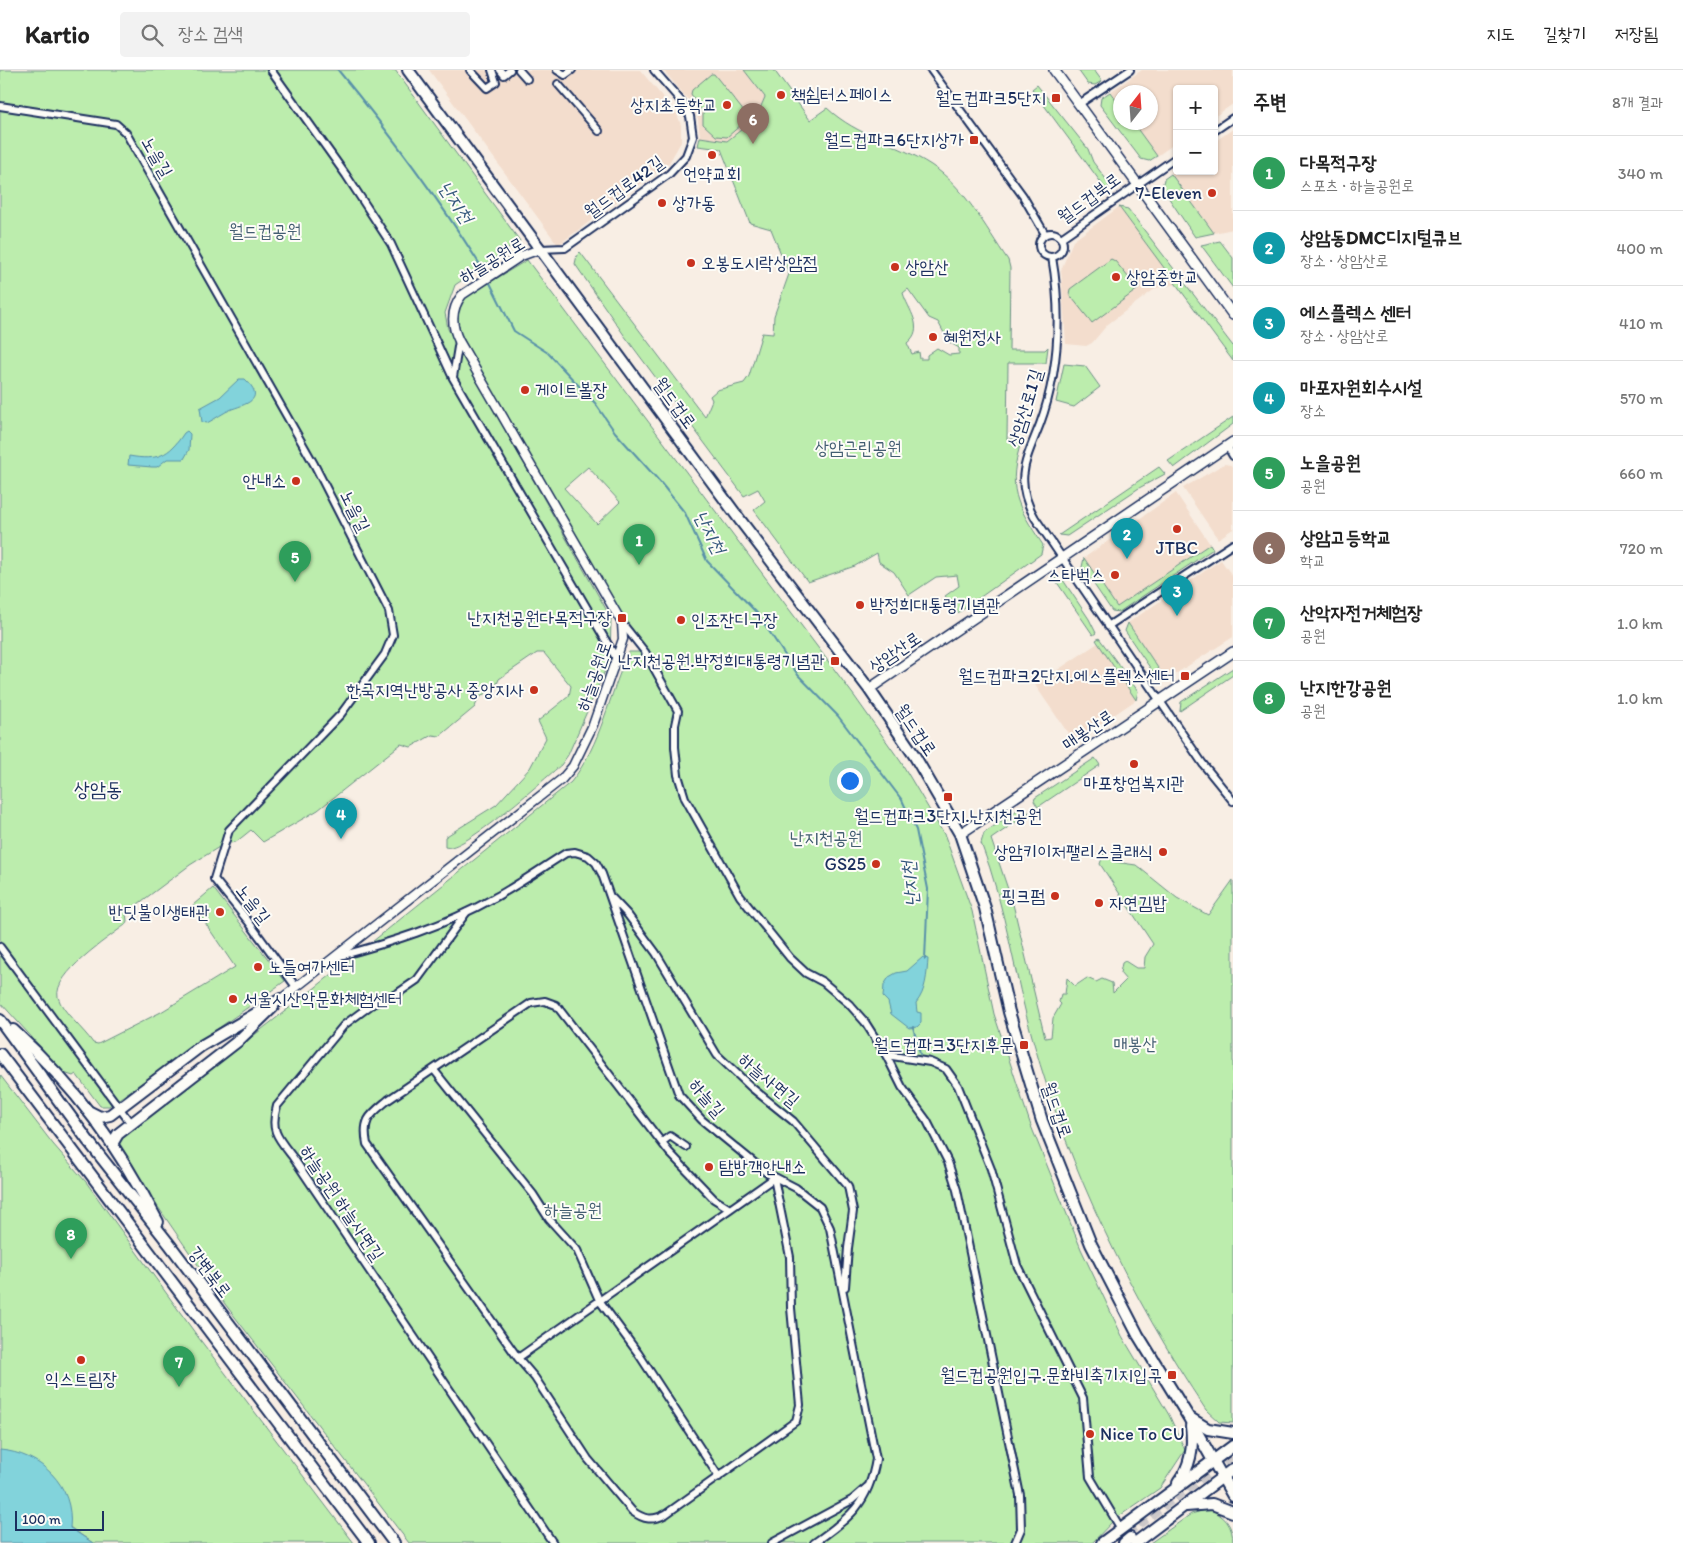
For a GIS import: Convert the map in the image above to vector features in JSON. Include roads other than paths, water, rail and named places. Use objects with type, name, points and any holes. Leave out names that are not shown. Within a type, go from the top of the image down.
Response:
[{"type":"main road","name":"월드컵로","points":[[408,70],[869,690],[914,755],[960,834],[985,908],[1009,1012],[1042,1121],[1091,1244],[1138,1336],[1189,1418],[1233,1496]]},
{"type":"main road","name":"월드컵북로","points":[[1054,70],[1233,315]]},
{"type":"main road","name":"상암산로","points":[[869,690],[1230,444]]},
{"type":"main road","name":"매봉산로","points":[[960,834],[1233,652]]},
{"type":"main road","points":[[90,1112],[100,1117],[110,1115],[201,1046],[230,1027],[281,999]]},
{"type":"main road","points":[[112,1144],[118,1134],[132,1125],[240,1039],[281,999]]},
{"type":"main road","points":[[0,1019],[48,1062],[90,1112],[133,1174],[170,1245]]},
{"type":"main road","name":"강변북로","points":[[0,1019],[89,1142],[170,1245],[394,1543]]},
{"type":"main road","points":[[230,1027],[239,1033],[240,1039]]},
{"type":"main road","name":"강변북로","points":[[0,1054],[369,1543]]},
{"type":"main road","points":[[0,1060],[11,1068]]},
{"type":"main road","points":[[1189,1418],[1208,1429],[1233,1433]]},
{"type":"main road","points":[[1172,1491],[1186,1470],[1192,1450],[1189,1418]]},
{"type":"main road","points":[[1102,1543],[1127,1537],[1172,1491],[1233,1446]]},
{"type":"main road","points":[[1112,1543],[1182,1508],[1233,1469]]},
{"type":"main road","points":[[1182,1508],[1203,1504],[1233,1512]]},
{"type":"street","points":[[271,70],[346,175],[392,244],[453,378],[616,658]]},
{"type":"street","points":[[470,70],[482,85],[489,88],[496,82],[492,70]]},
{"type":"street","points":[[500,70],[504,75],[514,71],[526,79]]},
{"type":"street","points":[[557,70],[565,74],[572,70]]},
{"type":"street","name":"월드컵로42길","points":[[540,250],[565,248],[669,174],[686,156],[693,137],[690,116],[681,101],[654,70]]},
{"type":"street","name":"상암산로1길","points":[[931,70],[1023,196],[1044,234],[1039,240],[1039,249],[1044,255],[1052,257],[1058,300],[1056,356],[1048,399],[1025,462],[1023,486],[1030,508],[1063,558]]},
{"type":"street","points":[[1079,104],[1130,70]]},
{"type":"street","points":[[558,84],[599,131]]},
{"type":"street","name":"노을길","points":[[0,106],[116,124],[126,133],[314,464],[389,611],[393,634],[385,654],[341,714],[229,830],[214,879],[248,921],[296,987]]},
{"type":"street","points":[[1215,130],[1233,118]]},
{"type":"street","points":[[1136,184],[1173,160]]},
{"type":"street","name":"월드컵북로","points":[[1061,238],[1136,184]]},
{"type":"street","points":[[1044,234],[1054,233],[1061,238],[1062,250],[1052,257]]},
{"type":"street","name":"하늘공원로","points":[[281,999],[562,779],[573,766],[594,725],[623,638],[622,623],[459,341],[452,315],[457,302],[468,292],[521,256],[540,250]]},
{"type":"street","points":[[453,378],[459,341]]},
{"type":"street","name":"상암산로","points":[[1230,444],[1233,456]]},
{"type":"street","points":[[1108,626],[1233,544]]},
{"type":"street","points":[[1063,558],[1159,702],[1203,764],[1233,801]]},
{"type":"street","points":[[622,623],[645,652],[678,711],[675,725],[675,747],[678,775],[685,798],[740,896],[790,958],[806,973],[823,982],[849,1004],[865,1022],[886,1055],[902,1087],[927,1121],[948,1162],[957,1190],[1020,1495],[1021,1529],[1015,1543]]},
{"type":"street","name":"하늘길","points":[[332,958],[386,944],[466,912],[494,898],[566,853],[575,852],[588,856],[596,863],[611,898],[679,1095],[702,1120],[774,1178],[796,1188],[820,1207],[830,1228],[876,1459],[870,1484],[860,1505],[846,1522],[814,1543]]},
{"type":"street","name":"하늘사면길","points":[[611,898],[628,915],[656,953],[717,1055],[752,1088],[793,1121],[848,1186],[853,1211],[847,1255],[845,1301]]},
{"type":"street","name":"하늘공원 하늘사면길","points":[[466,912],[417,980],[398,993],[371,1005],[344,1025],[277,1106],[273,1119],[275,1135],[303,1173],[553,1543]]},
{"type":"street","points":[[0,947],[132,1125]]},
{"type":"street","points":[[518,1358],[599,1300],[730,1209],[774,1178],[790,1257],[799,1413],[796,1421],[788,1429],[666,1514],[657,1519],[640,1517],[632,1511],[588,1459],[535,1378],[518,1358],[367,1144],[364,1129],[369,1116],[388,1100],[531,1003],[546,1001],[556,1005],[662,1142],[714,1198],[730,1209]]},
{"type":"street","points":[[886,1055],[930,1062],[946,1070],[958,1086],[991,1169],[1017,1265],[1083,1398],[1090,1476],[1127,1537]]},
{"type":"street","points":[[434,1070],[533,1194],[549,1219],[577,1250],[599,1300],[638,1353],[719,1477]]},
{"type":"street","points":[[662,1142],[670,1136],[686,1148]]},
{"type":"street","points":[[772,1543],[852,1500],[870,1484]]},
{"type":"water","points":[[239,379],[245,379],[251,385],[254,391],[253,399],[207,423],[202,422],[200,408],[220,397]]},
{"type":"water","points":[[187,431],[190,434],[189,450],[184,459],[167,459],[157,467],[128,465],[129,456],[147,458],[167,452]]},
{"type":"water","points":[[923,957],[928,959],[926,976],[924,988],[916,1003],[917,1012],[921,1013],[921,1023],[917,1027],[909,1028],[891,1014],[888,1002],[883,997],[884,985],[889,977],[896,973],[907,971]]},
{"type":"water","points":[[0,1450],[15,1452],[29,1457],[52,1474],[61,1485],[67,1498],[70,1512],[70,1528],[93,1543],[0,1543]]},
{"type":"waterway","name":"난지천","points":[[338,70],[416,171],[487,276]]},
{"type":"waterway","name":"난지천","points":[[489,281],[514,331],[548,353],[595,403],[615,432],[685,513],[707,561],[757,613],[798,675],[838,716],[902,800],[916,830],[928,889],[925,959]]},
{"type":"waterway","name":"난지천","points":[[913,1027],[920,1054]]},
{"type":"tunnel","points":[[1126,1533],[1233,1454]]},
{"type":"place","name":"책쉼터스페이스","points":[[781,95]]},
{"type":"place","name":"월드컵파크5단지","points":[[1056,98]]},
{"type":"place","name":"상지초등학교","points":[[727,105]]},
{"type":"place","name":"월드컵파크6단지상가","points":[[974,140]]},
{"type":"place","name":"상암고등학교","points":[[753,144]]},
{"type":"place","name":"언약교회","points":[[712,155]]},
{"type":"place","name":"7-Eleven","points":[[1212,193]]},
{"type":"place","name":"상가동","points":[[662,203]]},
{"type":"place","name":"오봉도시락상암점","points":[[691,263]]},
{"type":"place","name":"상암산","points":[[895,267]]},
{"type":"place","name":"상암중학교","points":[[1116,277]]},
{"type":"place","name":"혜원정사","points":[[933,337]]},
{"type":"place","name":"게이트볼장","points":[[525,390]]},
{"type":"place","name":"안내소","points":[[296,481]]},
{"type":"place","name":"JTBC","points":[[1177,529]]},
{"type":"place","name":"상암동DMC디지털큐브","points":[[1127,559]]},
{"type":"place","name":"다목적구장","points":[[639,565]]},
{"type":"place","name":"스타벅스","points":[[1115,575]]},
{"type":"place","name":"노을공원","points":[[295,582]]},
{"type":"place","name":"박정희대통령기념관","points":[[860,605]]},
{"type":"place","name":"에스플렉스 센터","points":[[1177,616]]},
{"type":"place","name":"난지천공원다목적구장","points":[[622,618]]},
{"type":"place","name":"인조잔디구장","points":[[681,620]]},
{"type":"place","name":"난지천공원.박정희대통령기념관","points":[[835,661]]},
{"type":"place","name":"월드컵파크2단지.에스플렉스센터","points":[[1185,676]]},
{"type":"place","name":"한국지역난방공사 중앙지사","points":[[534,690]]},
{"type":"place","name":"마포창업복지관","points":[[1134,764]]},
{"type":"place","name":"월드컵파크3단지.난지천공원","points":[[948,797]]},
{"type":"place","name":"마포자원회수시설","points":[[341,839]]},
{"type":"place","name":"상암키이저팰리스클래식","points":[[1163,852]]},
{"type":"place","name":"GS25","points":[[876,864]]},
{"type":"place","name":"핑크펌","points":[[1055,896]]},
{"type":"place","name":"자연김밥","points":[[1099,903]]},
{"type":"place","name":"반딧불이생태관","points":[[220,912]]},
{"type":"place","name":"노들여가센터","points":[[258,967]]},
{"type":"place","name":"서울시산악문화체험센터","points":[[233,999]]},
{"type":"place","name":"월드컵파크3단지후문","points":[[1024,1045]]},
{"type":"place","name":"탐방객안내소","points":[[709,1167]]},
{"type":"place","name":"난지한강공원","points":[[71,1259]]},
{"type":"place","name":"익스트림장","points":[[81,1360]]},
{"type":"place","name":"월드컵공원입구.문화비축기지입구","points":[[1172,1375]]},
{"type":"place","name":"산악자전거체험장","points":[[179,1387]]},
{"type":"place","name":"Nice To CU","points":[[1090,1434]]},
{"type":"district","name":"상암동","points":[[98,789]]},
{"type":"park label","name":"월드컵공원","points":[[265,231]]},
{"type":"park label","name":"상암근린공원","points":[[858,448]]},
{"type":"park label","name":"난지천공원","points":[[826,838]]},
{"type":"park label","name":"매봉산","points":[[1135,1044]]},
{"type":"park label","name":"하늘공원","points":[[573,1210]]}]
